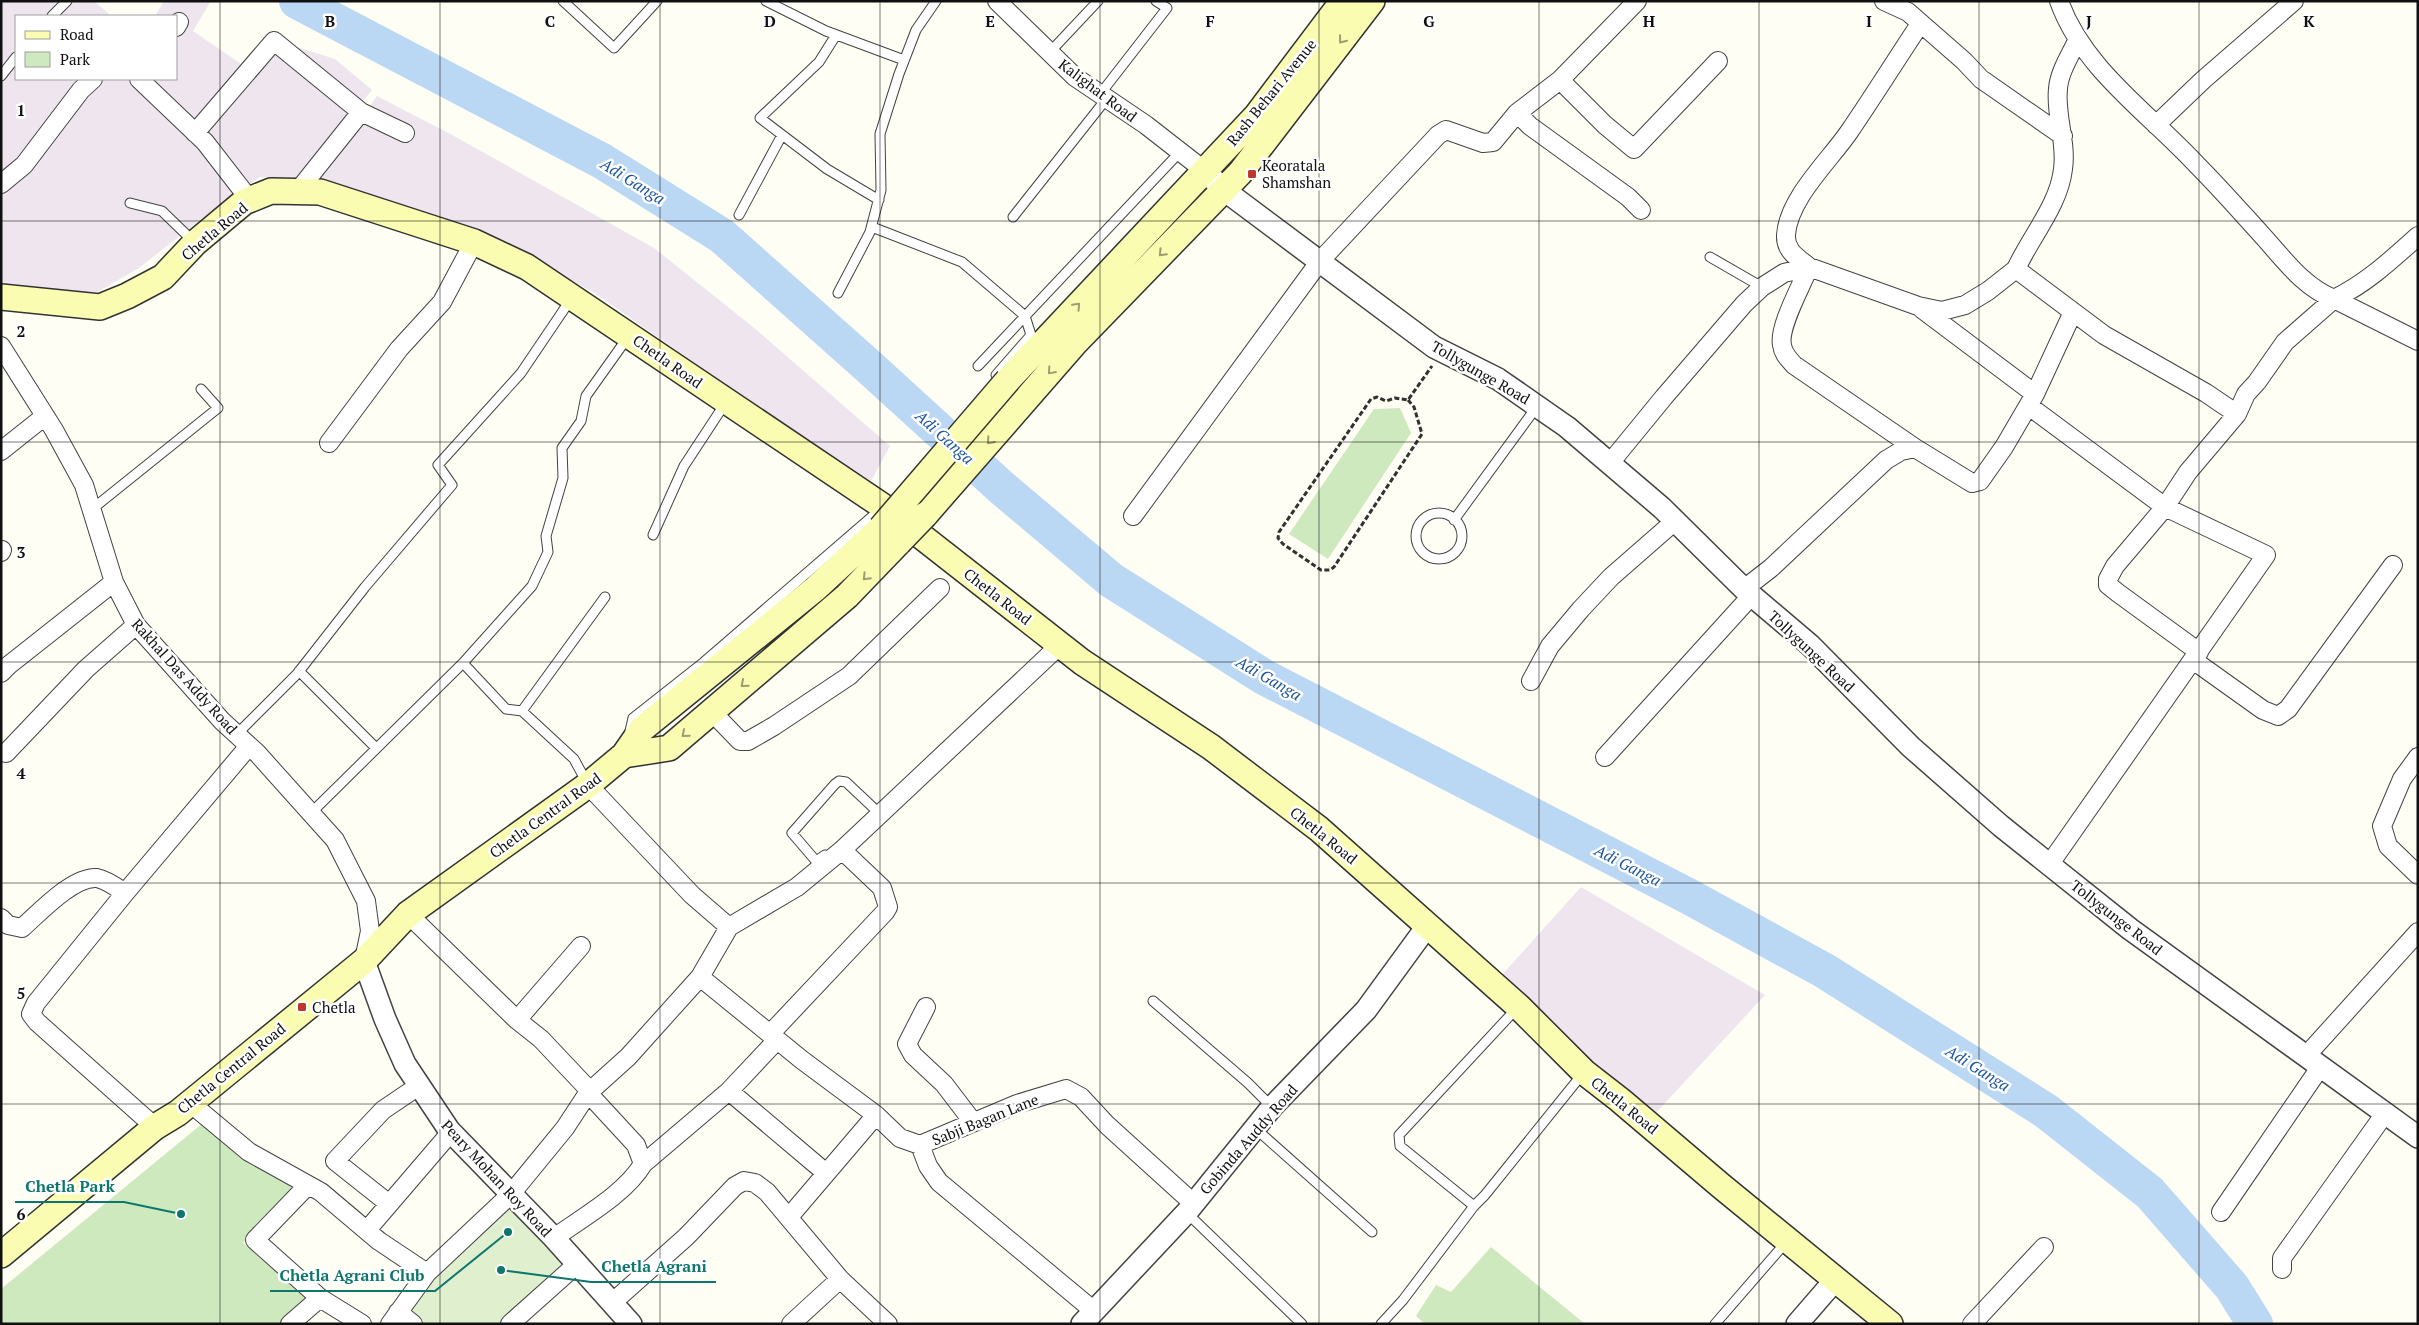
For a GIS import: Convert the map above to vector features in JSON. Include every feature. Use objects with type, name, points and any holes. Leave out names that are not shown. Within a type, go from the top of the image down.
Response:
[{"type":"main road","name":"Rash Behari Avenue","points":[[888,519],[1000,380],[1176,202],[1257,115],[1343,1]]},
{"type":"main road","points":[[624,755],[669,748],[847,596],[888,519],[1022,404],[1075,343],[1240,173],[1372,1]]},
{"type":"main road","name":"Chetla Road","points":[[1,297],[100,307],[127,296],[163,277],[195,243],[244,202],[271,191],[320,192],[474,242],[528,266],[727,402],[789,441],[888,519],[1082,662],[1211,747],[1312,823],[1519,1007],[1584,1072],[1890,1324]]},
{"type":"main road","name":"Chetla Central Road","points":[[1,1255],[155,1127],[178,1113],[189,1102],[364,961],[408,914],[588,785],[624,755],[642,729],[815,589],[888,519]]},
{"type":"street","name":"Kalighat Road","points":[[997,1],[1076,76],[1146,125],[1204,171]]},
{"type":"street","points":[[1133,516],[1320,261],[1438,135],[1446,130],[1482,143],[1493,142],[1517,113],[1560,80],[1637,1]]},
{"type":"street","points":[[1884,1],[1908,12],[1964,61],[1981,79],[2063,136]]},
{"type":"street","points":[[2059,1],[2078,39],[2102,69],[2196,164],[2285,262],[2320,294],[2334,299],[2418,341]]},
{"type":"street","points":[[2156,125],[2209,75],[2294,1]]},
{"type":"street","points":[[1920,24],[1848,133],[1798,202],[1788,223],[1786,237],[1791,253],[1809,267],[1918,306],[1942,310],[1965,305],[1988,291],[2016,269],[2028,243],[2058,192],[2063,168],[2063,136],[2058,103],[2058,87],[2078,39]]},
{"type":"street","points":[[196,133],[274,41],[360,112],[405,133]]},
{"type":"street","points":[[1560,80],[1605,125],[1634,149],[1718,61]]},
{"type":"street","points":[[1,184],[24,165],[81,90],[92,80]]},
{"type":"street","points":[[145,81],[196,133],[250,200]]},
{"type":"street","points":[[297,192],[360,112]]},
{"type":"street","points":[[1517,113],[1530,126],[1628,197],[1641,210]]},
{"type":"street","name":"Tollygunge Road","points":[[1204,171],[1224,190],[1442,352],[1498,378],[1538,405],[1610,463],[1676,521],[1748,592],[1810,645],[1911,747],[2000,826],[2130,929],[2386,1112],[2418,1137]]},
{"type":"street","points":[[2393,565],[2288,709],[2278,716],[2263,710],[2108,584],[2108,579],[2115,566],[2165,507],[2188,472],[2237,414],[2246,394],[2257,382],[2284,342],[2334,299],[2372,278],[2418,236]]},
{"type":"street","points":[[329,443],[399,349],[442,302],[474,242]]},
{"type":"street","points":[[1610,463],[1664,396],[1762,287],[1784,273],[1809,267]]},
{"type":"street","points":[[1809,267],[1784,329],[1781,344],[1785,355],[1794,365],[1915,448],[1972,483],[1980,481],[2032,400],[2073,312]]},
{"type":"street","points":[[2016,269],[2104,335],[2206,392],[2237,414]]},
{"type":"street","points":[[1918,306],[2165,507],[2266,555],[2049,865]]},
{"type":"street","name":"Rakhal Das Addy Road","points":[[1,346],[45,416],[84,485],[114,582],[136,624],[192,689],[335,840],[366,901],[370,931],[364,961]]},
{"type":"street","points":[[1,451],[45,416]]},
{"type":"street","points":[[1605,757],[1771,568],[1886,460],[1901,451],[1915,448]]},
{"type":"street","points":[[1531,681],[1550,646],[1610,577],[1676,521]]},
{"type":"street","points":[[1,674],[9,664],[59,628],[114,582]]},
{"type":"street","points":[[712,712],[740,741],[748,741],[849,676],[940,588]]},
{"type":"street","points":[[6,753],[86,669],[136,624]]},
{"type":"street","points":[[413,1324],[394,1318],[427,1273],[511,1194],[565,1128],[589,1092],[628,1057],[700,977],[729,927],[797,887],[842,850],[877,812],[1060,645]]},
{"type":"street","points":[[155,1127],[37,1022],[31,1014],[36,1003],[125,893],[243,741]]},
{"type":"street","points":[[2418,757],[2402,779],[2382,826],[2388,846],[2418,875]]},
{"type":"street","points":[[588,785],[692,894],[729,927]]},
{"type":"street","points":[[554,1238],[622,1189],[635,1177],[643,1164],[729,1091],[774,1037],[885,912],[888,907],[882,888],[842,850]]},
{"type":"street","points":[[1,918],[8,925],[22,928],[74,884],[96,878],[112,884],[125,893]]},
{"type":"street","points":[[408,914],[517,1020],[541,1039],[636,1145],[643,1164]]},
{"type":"street","name":"Gobinda Auddy Road","points":[[1088,1317],[1190,1208],[1272,1107],[1366,1010],[1428,925]]},
{"type":"street","points":[[2221,1212],[2313,1061],[2418,932]]},
{"type":"street","points":[[517,1020],[581,946]]},
{"type":"street","name":"Peary Mohan Roy Road","points":[[364,961],[385,1019],[405,1064],[451,1132],[554,1238],[576,1265],[613,1302],[631,1324]]},
{"type":"street","name":"Sabji Bagan Lane","points":[[700,977],[774,1037],[876,1115],[900,1138],[920,1145],[1017,1104],[1066,1089],[1081,1097],[1190,1208]]},
{"type":"street","points":[[926,1007],[907,1044],[913,1055],[944,1084],[973,1122]]},
{"type":"street","points":[[388,1203],[335,1160],[383,1110],[420,1086]]},
{"type":"street","points":[[729,1091],[826,1173]]},
{"type":"street","points":[[189,1102],[249,1152],[321,1192],[367,1230],[427,1273]]},
{"type":"street","points":[[2282,1269],[2282,1258],[2386,1112]]},
{"type":"street","points":[[789,1217],[876,1115]]},
{"type":"street","points":[[367,1230],[388,1203],[451,1132]]},
{"type":"street","points":[[920,1145],[928,1166],[939,1182],[1088,1317]]},
{"type":"street","points":[[613,1302],[686,1237],[735,1186],[744,1180],[755,1183],[767,1192],[840,1279],[888,1324]]},
{"type":"street","points":[[308,1185],[255,1240],[320,1298],[362,1324]]},
{"type":"street","points":[[1972,1324],[2044,1247]]},
{"type":"street","points":[[510,1324],[576,1265]]},
{"type":"street","points":[[791,1324],[840,1279]]},
{"type":"street","points":[[1797,1324],[1836,1279]]},
{"type":"street","points":[[290,1324],[320,1298]]},
{"type":"lane","points":[[53,15],[67,1]]},
{"type":"lane","points":[[563,1],[614,48],[657,1]]},
{"type":"lane","points":[[766,1],[836,35],[904,60]]},
{"type":"lane","points":[[838,293],[872,227],[882,190],[880,134],[904,60],[916,30],[936,1]]},
{"type":"lane","points":[[1050,52],[1098,1]]},
{"type":"lane","points":[[1014,217],[1167,8],[1156,1]]},
{"type":"lane","points":[[836,35],[819,62],[760,118],[827,169],[878,200]]},
{"type":"lane","points":[[1,76],[15,58]]},
{"type":"lane","points":[[738,215],[782,135]]},
{"type":"lane","points":[[978,366],[1179,153]]},
{"type":"lane","points":[[130,203],[162,211],[195,243]]},
{"type":"lane","points":[[872,227],[962,262],[1025,316],[1030,335],[1000,380]]},
{"type":"lane","points":[[1710,257],[1762,287]]},
{"type":"lane","points":[[243,741],[365,587],[452,484],[438,465],[521,374],[573,297]]},
{"type":"lane","points":[[311,813],[463,663],[532,586],[548,552],[546,536],[563,478],[562,448],[581,421],[586,396],[629,334]]},
{"type":"lane","points":[[91,510],[218,408],[202,389]]},
{"type":"lane","points":[[653,535],[684,466],[727,402]]},
{"type":"lane","points":[[1454,520],[1538,405]]},
{"type":"lane","points":[[1441,513],[1454,520],[1459,526],[1461,541],[1453,554],[1438,559],[1424,554],[1419,548],[1416,534],[1422,521],[1427,516],[1441,513]]},
{"type":"lane","points":[[624,755],[634,718],[888,519]]},
{"type":"lane","points":[[522,711],[605,597]]},
{"type":"lane","points":[[463,663],[506,709],[522,711],[574,758],[588,785]]},
{"type":"lane","points":[[299,671],[376,748]]},
{"type":"lane","points":[[839,781],[846,782],[877,812],[820,860],[812,858],[792,833],[826,792],[839,781]]},
{"type":"lane","points":[[1153,1001],[1248,1083],[1272,1107]]},
{"type":"lane","points":[[1474,1206],[1400,1146],[1399,1135],[1519,1007]]},
{"type":"lane","points":[[1381,1324],[1403,1300],[1474,1206],[1485,1195],[1584,1072]]},
{"type":"lane","points":[[1256,1129],[1372,1232]]},
{"type":"lane","points":[[1190,1208],[1302,1324]]},
{"type":"lane","points":[[1715,1324],[1788,1239]]},
{"type":"path","points":[[1408,400],[1442,352]]},
{"type":"path","points":[[1377,396],[1386,401],[1395,398],[1408,400],[1414,406],[1422,434],[1334,567],[1330,570],[1321,570],[1283,544],[1278,538],[1279,532],[1371,399],[1377,396]]},
{"type":"shaded area","points":[[1,1],[94,1],[110,15],[15,15],[15,80],[178,80],[178,15],[156,15],[164,1],[211,1],[193,31],[241,64],[265,37],[335,59],[372,90],[295,181],[260,177],[201,219],[139,268],[92,295],[14,288],[1,282]]},
{"type":"shaded area","points":[[377,96],[454,136],[654,248],[753,327],[890,446],[871,481],[721,381],[596,294],[521,251],[319,179]]},
{"type":"shaded area","points":[[1581,887],[1765,995],[1653,1116],[1619,1087],[1501,976]]},
{"type":"green space","points":[[1400,408],[1411,433],[1328,559],[1289,534],[1374,409]]},
{"type":"green space","points":[[203,1123],[239,1157],[294,1185],[243,1243],[311,1297],[279,1324],[1,1324],[1,1289]]},
{"type":"green space","points":[[511,1199],[568,1265],[502,1324],[419,1324],[404,1311],[432,1275]]},
{"type":"green space","points":[[1491,1247],[1585,1324],[1425,1324],[1416,1316],[1436,1285],[1451,1292]]},
{"type":"waterway","name":"Adi Ganga","points":[[297,1],[602,161],[722,236],[1002,488],[1111,580],[1264,677],[1688,896],[1825,971],[2046,1111],[2150,1193],[2232,1287],[2255,1324]]},
{"type":"place","name":"Keoratala Shamshan","points":[[1252,174]]},
{"type":"place","name":"Chetla","points":[[302,1007]]},
{"type":"place","name":"Chetla Park","points":[[181,1214]]},
{"type":"place","name":"Chetla Agrani Club","points":[[508,1232]]},
{"type":"place","name":"Chetla Agrani","points":[[501,1270]]}]
